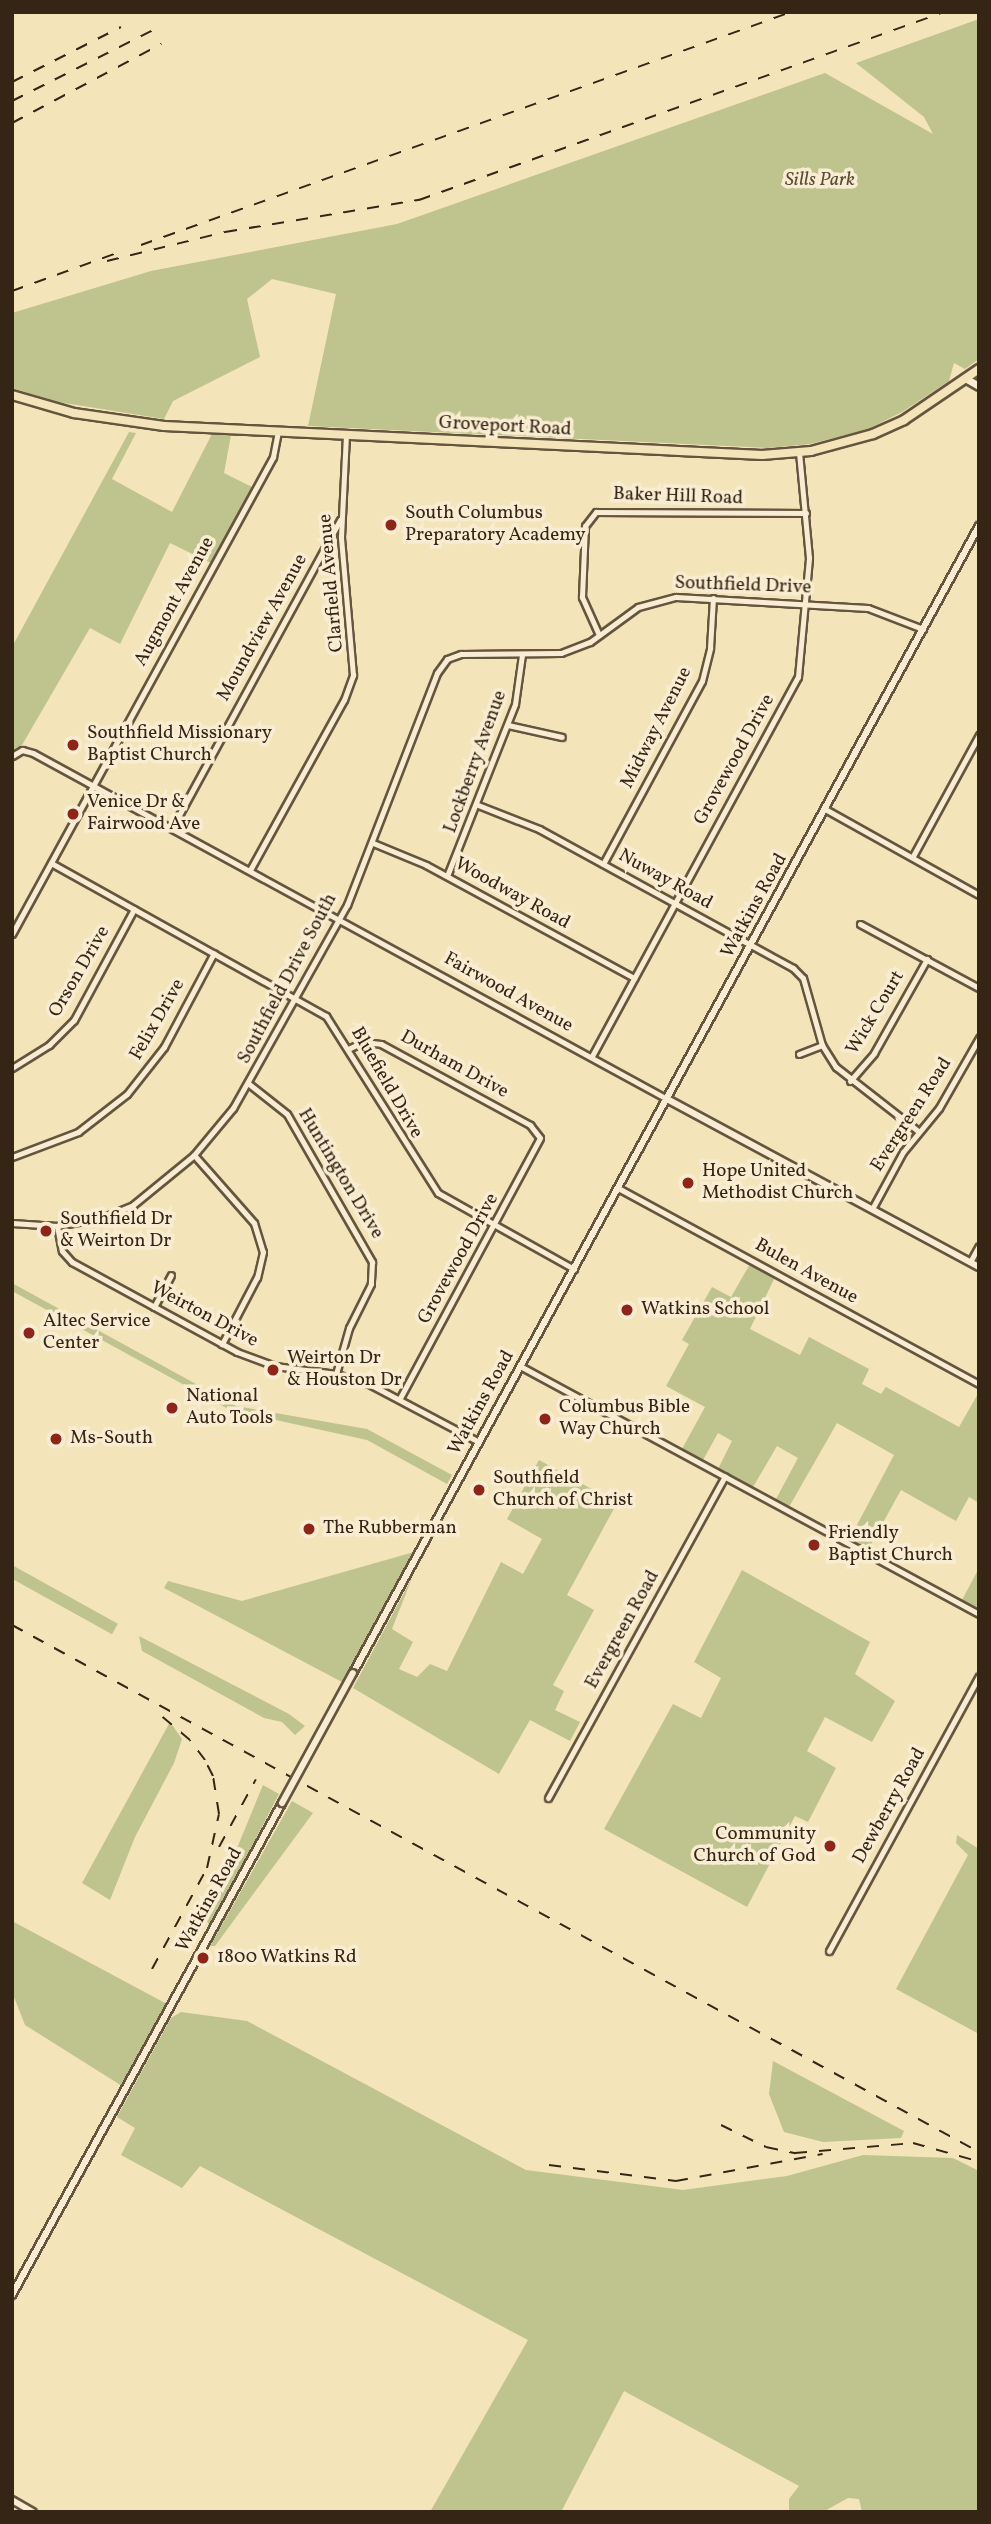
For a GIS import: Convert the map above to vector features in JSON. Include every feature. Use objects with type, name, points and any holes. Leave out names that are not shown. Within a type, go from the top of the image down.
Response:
[{"type":"main road","name":"Groveport Road","points":[[12,395],[136,424],[799,453],[881,431],[979,369]]},
{"type":"main road","points":[[965,378],[979,386]]},
{"type":"street","name":"Augmont Avenue","points":[[12,934],[272,457],[278,432]]},
{"type":"street","name":"Clarfield Avenue","points":[[250,870],[344,700],[353,675],[341,517],[345,435]]},
{"type":"street","name":"Grovewood Drive","points":[[592,1056],[798,677],[806,604],[806,513],[799,453]]},
{"type":"street","name":"Baker Hill Road","points":[[599,635],[582,597],[585,526],[596,512],[806,513]]},
{"type":"street","name":"Moundview Avenue","points":[[172,828],[341,517]]},
{"type":"street","name":"Watkins Road","points":[[12,2295],[979,526]]},
{"type":"street","name":"Southfield Drive","points":[[447,659],[461,654],[561,653],[599,635],[653,601],[713,598],[868,608],[923,629]]},
{"type":"street","name":"Midway Avenue","points":[[603,864],[702,681],[710,648],[713,598]]},
{"type":"street","name":"Lockberry Avenue","points":[[447,876],[478,805],[519,694],[522,655]]},
{"type":"street","name":"Southfield Drive South","points":[[12,1223],[57,1226],[104,1217],[133,1205],[194,1155],[249,1084],[339,919],[373,843],[437,673],[447,659]]},
{"type":"street","points":[[508,725],[562,737]]},
{"type":"street","points":[[913,856],[979,735]]},
{"type":"street","name":"Fairwood Avenue","points":[[12,756],[22,750],[93,786],[979,1267]]},
{"type":"street","name":"Nuway Road","points":[[478,805],[526,823],[752,945],[803,978],[822,1045],[850,1082],[893,1109],[918,1131]]},
{"type":"street","points":[[825,809],[979,895]]},
{"type":"street","name":"Woodway Road","points":[[373,843],[447,876],[634,978]]},
{"type":"street","name":"Bluefield Drive","points":[[51,863],[296,997],[331,1020],[427,1181],[452,1202],[574,1269]]},
{"type":"street","name":"Orson Drive","points":[[12,1068],[49,1045],[74,1020],[134,909]]},
{"type":"street","points":[[860,924],[979,988]]},
{"type":"street","name":"Felix Drive","points":[[12,1157],[78,1132],[127,1094],[158,1055],[214,953]]},
{"type":"street","name":"Wick Court","points":[[850,1082],[874,1053],[926,959]]},
{"type":"street","name":"Evergreen Road","points":[[872,1209],[918,1131],[939,1108],[979,1038]]},
{"type":"street","name":"Durham Drive","points":[[348,1049],[363,1042],[381,1044],[539,1134]]},
{"type":"street","points":[[799,1054],[822,1045]]},
{"type":"street","name":"Huntington Drive","points":[[249,1084],[287,1114],[372,1262],[371,1284],[349,1328],[336,1374]]},
{"type":"street","name":"Grovewood Drive","points":[[400,1398],[537,1151],[539,1134]]},
{"type":"street","points":[[194,1155],[254,1223],[263,1252],[257,1277],[222,1344]]},
{"type":"street","name":"Bulen Avenue","points":[[618,1188],[979,1384]]},
{"type":"street","name":"Weirton Drive","points":[[57,1226],[62,1251],[72,1262],[222,1344],[275,1366],[336,1374],[400,1398],[479,1442]]},
{"type":"street","points":[[970,1262],[979,1246]]},
{"type":"street","points":[[154,1307],[171,1275]]},
{"type":"street","points":[[520,1366],[979,1614]]},
{"type":"street","name":"Evergreen Road","points":[[548,1798],[725,1476]]},
{"type":"street","name":"Dewberry Road","points":[[829,1951],[979,1676]]},
{"type":"street","points":[[12,2500],[33,2512]]},
{"type":"green space","name":"Sills Park","points":[[979,19],[979,359],[965,369],[954,363],[949,381],[902,412],[866,430],[810,444],[768,448],[308,426],[336,294],[272,279],[247,299],[260,357],[173,401],[164,419],[58,402],[12,388],[12,313],[151,271],[397,224],[825,73],[933,134],[924,117],[856,63]]},
{"type":"green space","points":[[129,432],[136,433],[112,479],[172,512],[212,434],[231,435],[224,473],[252,487],[211,563],[170,543],[120,644],[90,628],[22,745],[12,750],[12,647]]},
{"type":"green space","points":[[750,1264],[775,1277],[750,1329],[800,1355],[809,1337],[869,1369],[862,1384],[881,1394],[886,1387],[959,1427],[979,1392],[979,1503],[969,1497],[956,1521],[901,1490],[868,1550],[849,1540],[894,1455],[837,1423],[789,1507],[776,1499],[798,1458],[777,1446],[753,1487],[718,1469],[732,1441],[718,1433],[703,1460],[682,1449],[705,1407],[666,1386],[689,1344],[682,1340],[712,1287],[731,1297]]},
{"type":"green space","points":[[12,1283],[236,1406],[367,1429],[452,1475],[447,1484],[367,1440],[230,1410],[12,1291]]},
{"type":"green space","points":[[539,1460],[617,1503],[567,1595],[594,1610],[553,1685],[564,1691],[555,1710],[580,1722],[570,1741],[530,1720],[499,1774],[353,1688],[412,1578],[392,1629],[413,1642],[399,1669],[417,1677],[430,1664],[447,1671],[501,1562],[523,1574],[542,1539],[507,1519]]},
{"type":"green space","points":[[414,1552],[342,1682],[164,1588],[168,1581],[242,1601]]},
{"type":"green space","points":[[12,1565],[118,1624],[112,1634],[12,1579]]},
{"type":"green space","points":[[979,1568],[979,1608],[962,1600]]},
{"type":"green space","points":[[742,1570],[870,1642],[855,1674],[895,1701],[872,1742],[825,1717],[807,1751],[836,1768],[808,1822],[795,1816],[747,1907],[604,1829],[673,1704],[701,1718],[721,1678],[694,1662]]},
{"type":"green space","points":[[139,1636],[289,1714],[305,1726],[295,1735],[282,1722],[264,1718],[142,1651]]},
{"type":"green space","points":[[170,1722],[182,1739],[174,1763],[135,1837],[110,1900],[82,1883]]},
{"type":"green space","points":[[263,1785],[279,1794],[210,1927],[207,1921]]},
{"type":"green space","points":[[292,1801],[313,1813],[215,1946],[210,1946]]},
{"type":"green space","points":[[957,1835],[979,1849],[979,2034],[896,1989],[968,1855],[956,1843]]},
{"type":"green space","points":[[12,1921],[167,2004],[122,2086],[25,2025],[12,1992]]},
{"type":"green space","points":[[181,2012],[247,2021],[526,2170],[683,2190],[787,2176],[863,2155],[953,2158],[979,2171],[979,2512],[862,2512],[859,2499],[848,2498],[823,2512],[789,2512],[789,2499],[799,2486],[624,2391],[561,2512],[430,2512],[528,2340],[200,2166],[182,2188],[121,2155],[135,2128],[117,2117],[171,2018]]},
{"type":"green space","points":[[773,2061],[904,2131],[901,2138],[823,2142],[784,2132],[769,2094]]},
{"type":"railway","points":[[141,245],[791,12]]},
{"type":"railway","points":[[107,261],[225,232],[419,200],[944,12]]},
{"type":"railway","points":[[12,82],[121,27]]},
{"type":"railway","points":[[12,101],[155,29]]},
{"type":"railway","points":[[12,123],[161,44]]},
{"type":"railway","points":[[12,291],[114,254]]},
{"type":"railway","points":[[12,1625],[979,2152]]},
{"type":"railway","points":[[152,1969],[207,1868],[219,1814],[213,1776],[205,1760],[190,1740],[159,1714]]},
{"type":"railway","points":[[219,1847],[256,1779]]},
{"type":"railway","points":[[721,2125],[766,2147],[795,2153],[913,2143],[977,2161]]},
{"type":"railway","points":[[549,2165],[676,2181],[823,2154]]},
{"type":"place","name":"South Columbus Preparatory Academy","points":[[391,525]]},
{"type":"place","name":"Southfield Missionary Baptist Church","points":[[73,745]]},
{"type":"place","name":"Venice Dr & Fairwood Ave","points":[[73,814]]},
{"type":"place","name":"Hope United Methodist Church","points":[[688,1183]]},
{"type":"place","name":"Southfield Dr & Weirton Dr","points":[[46,1231]]},
{"type":"place","name":"Watkins School","points":[[627,1310]]},
{"type":"place","name":"Altec Service Center","points":[[29,1333]]},
{"type":"place","name":"Weirton Dr & Houston Dr","points":[[273,1370]]},
{"type":"place","name":"National Auto Tools","points":[[172,1408]]},
{"type":"place","name":"Columbus Bible Way Church","points":[[545,1419]]},
{"type":"place","name":"Ms-South","points":[[56,1439]]},
{"type":"place","name":"Southfield Church of Christ","points":[[479,1490]]},
{"type":"place","name":"The Rubberman","points":[[309,1529]]},
{"type":"place","name":"Friendly Baptist Church","points":[[814,1545]]},
{"type":"place","name":"Community Church of God","points":[[830,1846]]},
{"type":"place","name":"1800 Watkins Rd","points":[[203,1958]]}]
